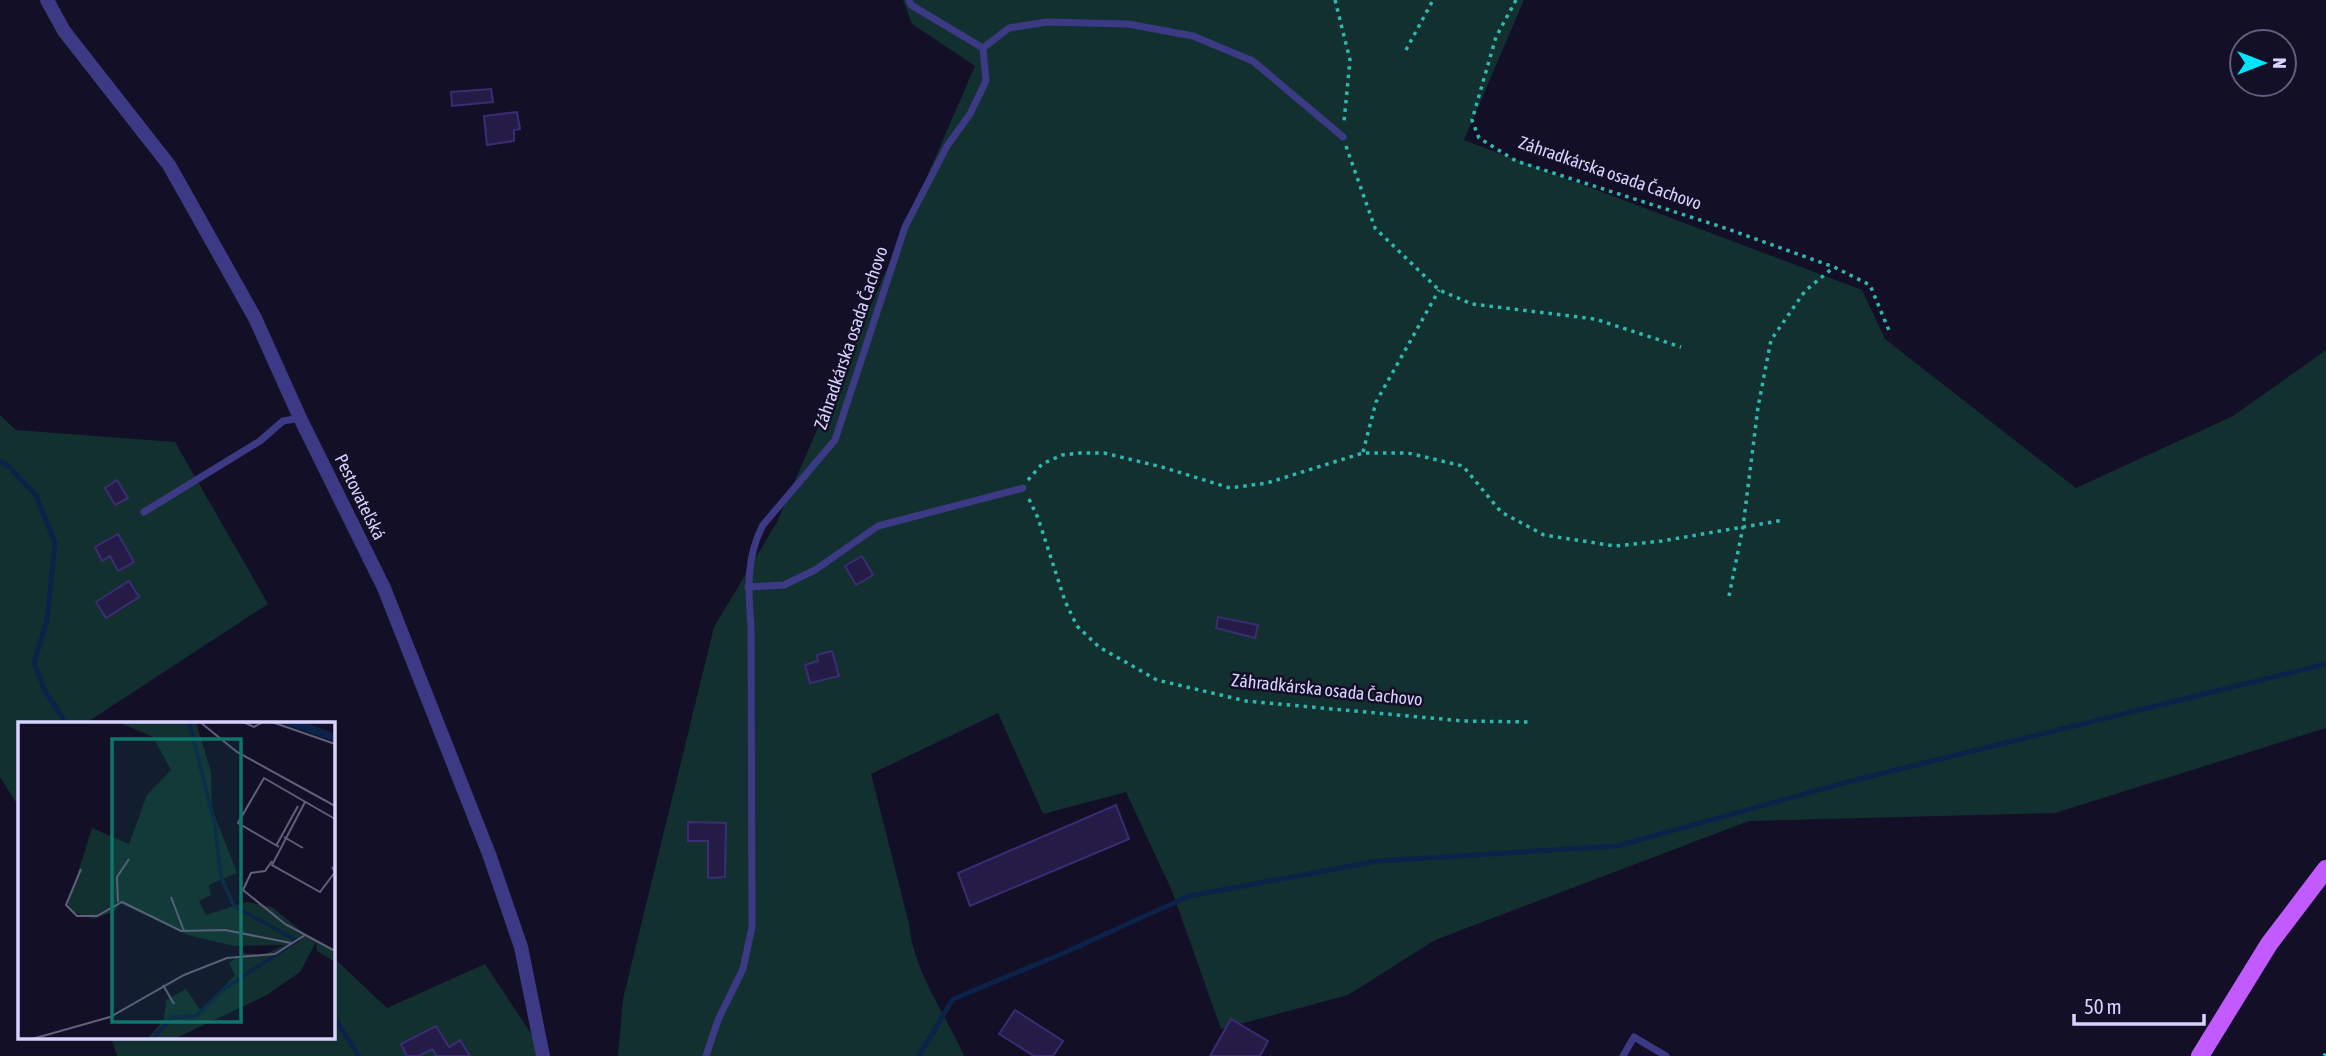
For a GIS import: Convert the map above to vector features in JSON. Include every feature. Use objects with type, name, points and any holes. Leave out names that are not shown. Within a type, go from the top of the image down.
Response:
[{"type":"main road","points":[[2200,1056],[2269,944],[2326,869]]},
{"type":"street","name":"Pestovateľská","points":[[47,0],[64,32],[169,166],[255,318],[300,418],[384,588],[489,854],[521,947],[543,1056]]},
{"type":"lane","points":[[909,0],[911,5],[983,48],[1009,28],[1047,22],[1128,24],[1193,36],[1253,61],[1343,136]]},
{"type":"lane","name":"Záhradkárska osada Čachovo","points":[[706,1056],[718,1020],[743,969],[752,927],[751,639],[748,587],[757,537],[763,525],[835,440],[905,227],[947,146],[970,114],[986,81],[983,48]]},
{"type":"lane","points":[[144,512],[260,441],[283,421],[300,418]]},
{"type":"lane","points":[[748,587],[784,585],[815,569],[878,526],[1023,488]]},
{"type":"lane","points":[[1623,1056],[1634,1037],[1666,1056]]},
{"type":"path","points":[[1335,0],[1350,60],[1343,136],[1356,181],[1375,228],[1439,290],[1472,304],[1595,319],[1681,347]]},
{"type":"path","points":[[1406,50],[1433,0]]},
{"type":"path","name":"Záhradkárska osada Čachovo","points":[[1516,0],[1496,37],[1472,120],[1479,138],[1516,161],[1722,227],[1835,267],[1870,285],[1890,333]]},
{"type":"path","points":[[1729,596],[1743,527],[1758,407],[1771,340],[1805,291],[1835,267]]},
{"type":"path","points":[[1363,453],[1376,402],[1439,290]]},
{"type":"path","points":[[1023,488],[1032,473],[1042,464],[1062,455],[1080,453],[1104,453],[1230,488],[1267,483],[1363,453],[1408,453],[1462,466],[1501,512],[1544,535],[1615,546],[1662,541],[1784,520]]},
{"type":"path","name":"Záhradkárska osada Čachovo","points":[[1023,488],[1038,518],[1062,591],[1077,626],[1099,647],[1157,680],[1246,701],[1463,721],[1531,722]]},
{"type":"green space","points":[[903,0],[1524,0],[1464,140],[1862,290],[1885,339],[2076,488],[2233,416],[2326,350],[2326,728],[2055,813],[1749,821],[1435,940],[1348,995],[1221,1029],[1172,891],[1126,792],[1043,814],[998,713],[871,774],[917,960],[964,1056],[618,1056],[623,999],[714,627],[777,522],[975,66],[912,24]]},
{"type":"green space","points":[[0,415],[16,430],[175,442],[268,604],[88,722],[18,722],[18,805],[0,777]]},
{"type":"green space","points":[[334,958],[387,1008],[485,964],[546,1056],[117,1056],[111,1038],[334,1038]]},
{"type":"building","points":[[491,89],[493,102],[452,106],[451,92]]},
{"type":"building","points":[[517,112],[520,129],[514,130],[514,141],[487,145],[484,116]]},
{"type":"building","points":[[117,480],[128,498],[115,505],[105,488]]},
{"type":"building","points":[[118,534],[134,562],[118,571],[110,556],[102,561],[95,547]]},
{"type":"building","points":[[862,556],[873,575],[856,585],[845,566]]},
{"type":"building","points":[[129,581],[139,597],[106,618],[96,602]]},
{"type":"building","points":[[1218,617],[1258,625],[1255,638],[1216,628]]},
{"type":"building","points":[[832,651],[839,676],[810,683],[805,665],[818,661],[817,655]]},
{"type":"building","points":[[1116,805],[1129,839],[970,906],[958,873]]},
{"type":"building","points":[[688,822],[726,823],[725,877],[708,878],[708,841],[688,841]]},
{"type":"building","points":[[1015,1010],[1063,1041],[1053,1056],[1034,1056],[999,1034]]},
{"type":"building","points":[[1231,1019],[1268,1041],[1260,1056],[1210,1056]]},
{"type":"building","points":[[436,1026],[449,1047],[460,1040],[470,1056],[434,1056],[436,1055],[432,1049],[419,1056],[407,1056],[401,1044]]},
{"type":"waterway","points":[[0,461],[36,495],[55,543],[47,620],[34,663],[44,690],[66,722]]},
{"type":"waterway","points":[[919,1056],[953,999],[1066,952],[1189,896],[1378,861],[1617,846],[1851,781],[2326,664]]},
{"type":"waterway","points":[[334,1017],[359,1056]]}]
